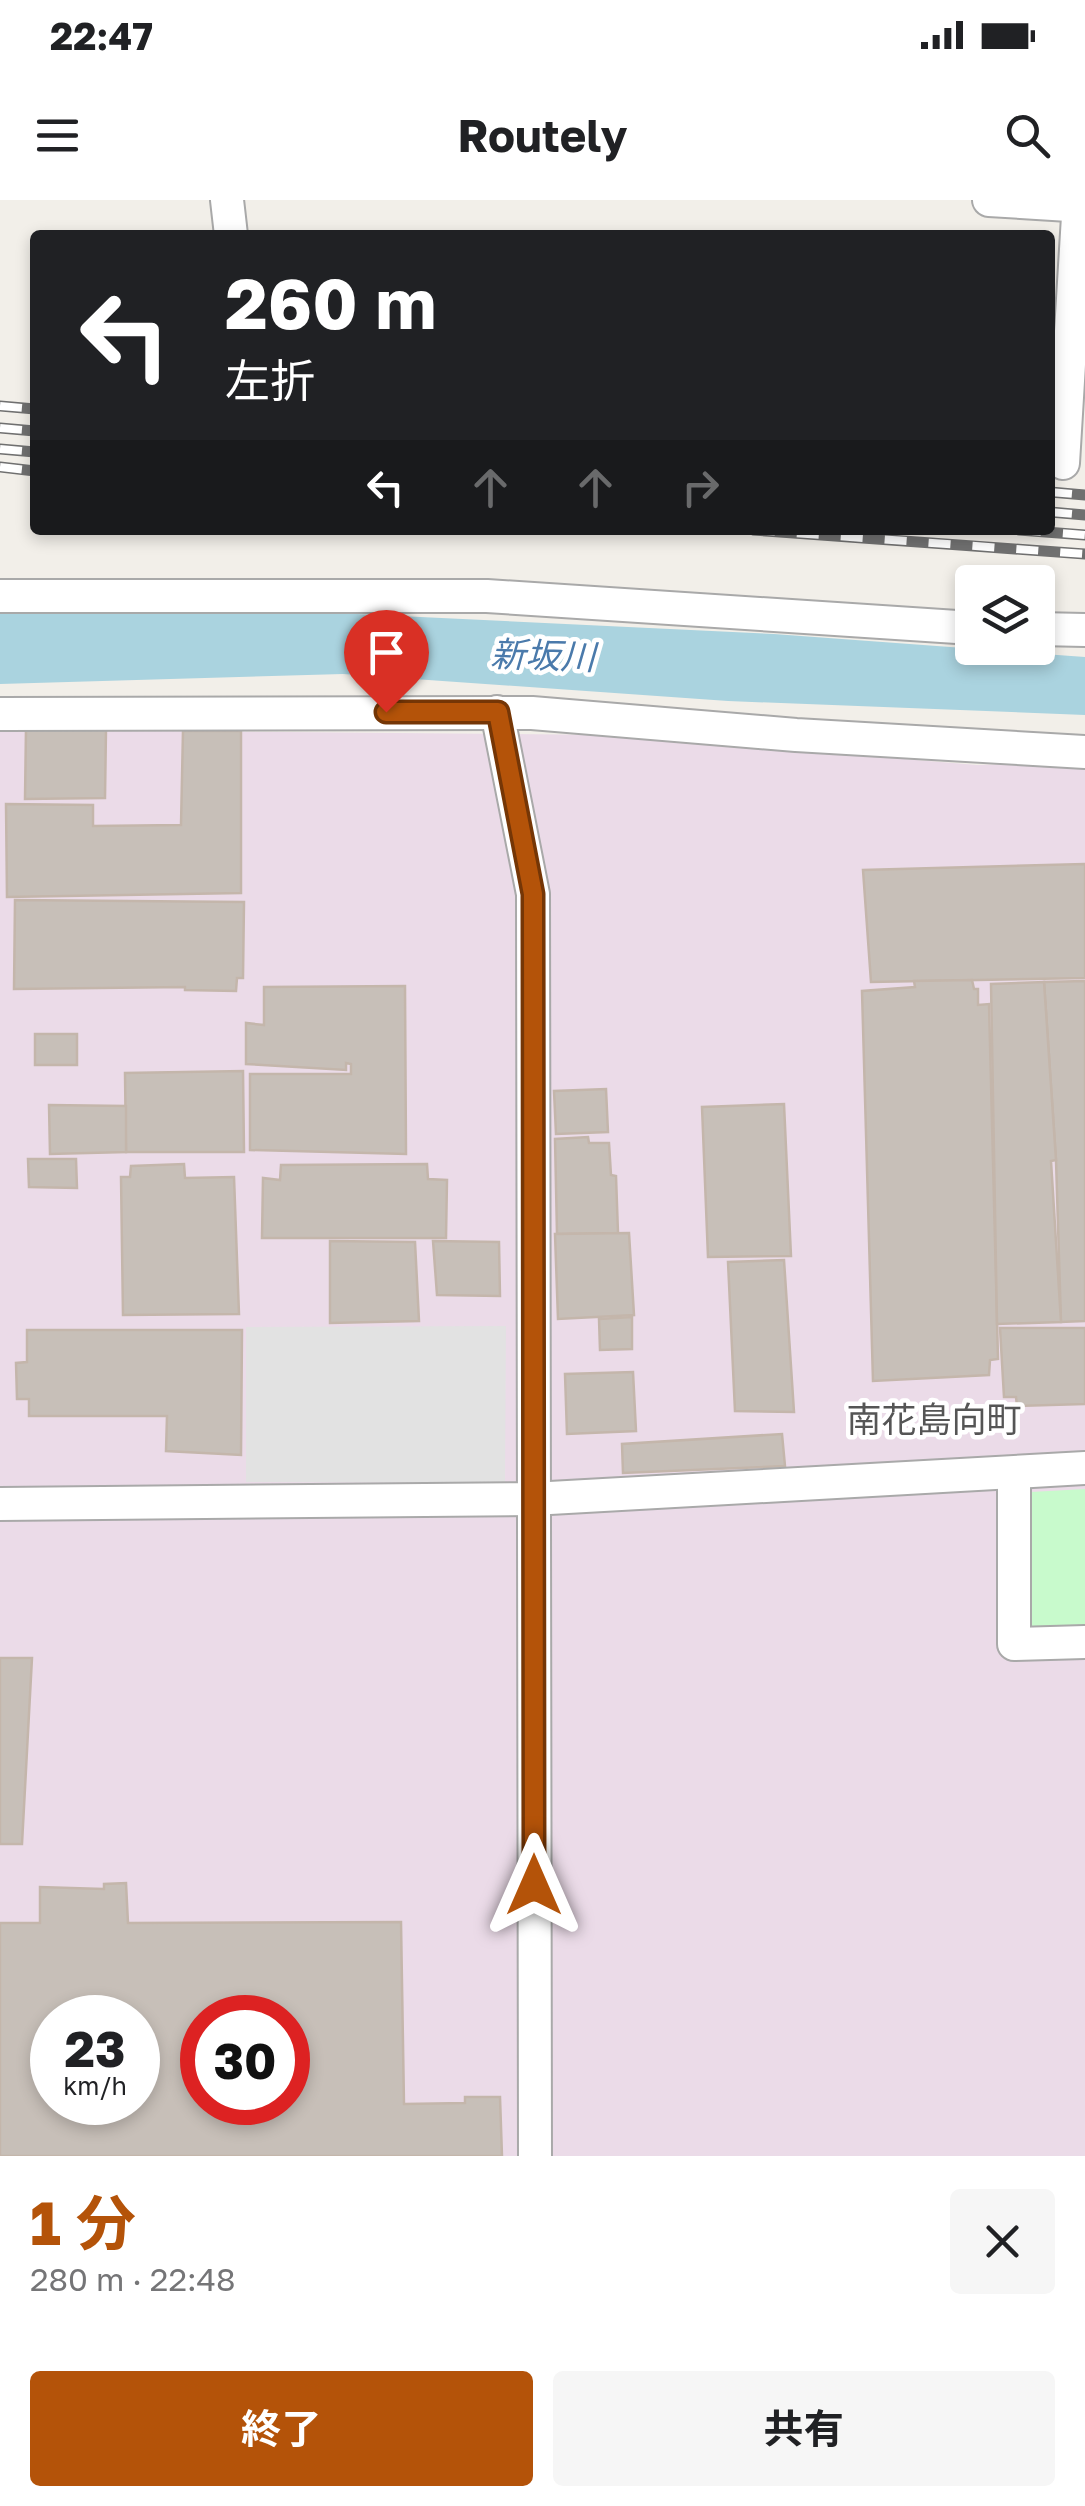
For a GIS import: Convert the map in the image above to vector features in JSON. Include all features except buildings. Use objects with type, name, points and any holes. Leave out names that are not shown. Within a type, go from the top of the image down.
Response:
[{"type":"street","points":[[228,200],[231,230]]},
{"type":"street","points":[[989,200],[1081,204],[1066,463]]},
{"type":"street","points":[[0,596],[486,596],[955,627]]},
{"type":"street","points":[[1055,629],[1085,630]]},
{"type":"street","points":[[498,712],[533,894],[535,2156]]},
{"type":"street","points":[[0,714],[498,712],[1085,752]]},
{"type":"street","points":[[0,1504],[532,1498],[1085,1468]]},
{"type":"street","points":[[1014,1473],[1014,1644],[1085,1642]]},
{"type":"shaded area","points":[[0,724],[183,731],[616,735],[977,765],[1085,762],[1085,2156],[0,2156]]},
{"type":"shaded area","points":[[506,1326],[505,1483],[246,1482],[246,1327]]},
{"type":"green space","points":[[1085,1489],[1085,1636],[1035,1637],[1025,1620],[1024,1506],[1031,1492]]},
{"type":"water","name":"新坂川","points":[[0,612],[336,613],[774,634],[955,647],[955,665],[1055,665],[1055,655],[1085,657],[1085,715],[728,701],[343,674],[0,684]]},
{"type":"railway","points":[[0,406],[30,409]]},
{"type":"railway","points":[[0,428],[30,431]]},
{"type":"railway","points":[[0,449],[30,452]]},
{"type":"railway","points":[[0,467],[30,470]]},
{"type":"railway","points":[[1055,492],[1085,495]]},
{"type":"railway","points":[[1055,512],[1085,515]]},
{"type":"railway","points":[[1055,533],[1085,535]]},
{"type":"railway","points":[[822,535],[1085,554]]},
{"type":"district","name":"南花島向町","points":[[934,1420]]},
{"type":"route","points":[[386,712],[498,712],[533,894],[534,1885]]}]
